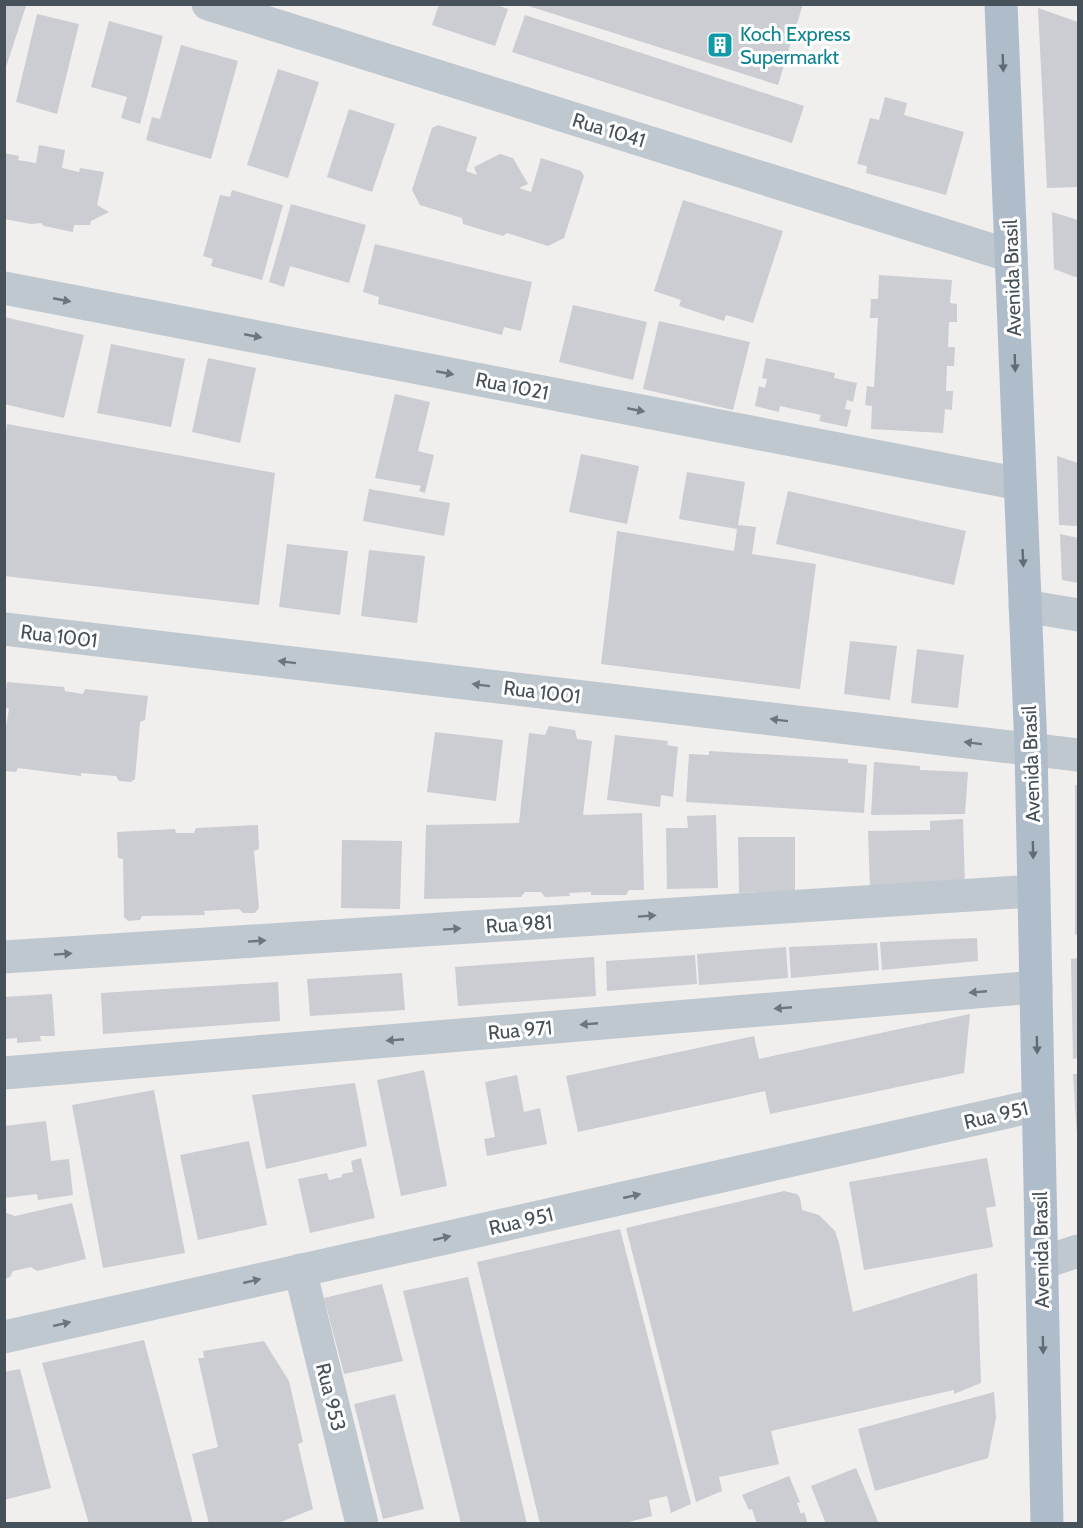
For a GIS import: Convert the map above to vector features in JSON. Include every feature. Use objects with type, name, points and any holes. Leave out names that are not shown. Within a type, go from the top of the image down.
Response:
[{"type":"main road","name":"Avenida Brasil","points":[[1001,4],[1031,749],[1047,1524]]},
{"type":"street","name":"Rua 1041","points":[[208,4],[1011,256]]},
{"type":"street","name":"Rua 1021","points":[[4,288],[1020,484]]},
{"type":"street","points":[[1025,606],[1078,615]]},
{"type":"street","name":"Rua 1001","points":[[4,629],[1078,755]]},
{"type":"street","name":"Rua 981","points":[[4,957],[1034,891]]},
{"type":"street","name":"Rua 971","points":[[4,1073],[1036,987]]},
{"type":"street","name":"Rua 951","points":[[4,1337],[1038,1105]]},
{"type":"street","points":[[1042,1263],[1078,1251]]},
{"type":"street","name":"Rua 953","points":[[300,1270],[362,1524]]},
{"type":"building","points":[[4,4],[26,6],[5,70],[4,70]]},
{"type":"building","points":[[439,4],[494,4],[508,9],[495,46],[432,25]]},
{"type":"building","name":"Koch Express Supermarkt","points":[[522,4],[803,4],[778,85]]},
{"type":"building","points":[[1038,8],[1078,22],[1078,187],[1047,188]]},
{"type":"building","points":[[37,14],[79,24],[57,114],[16,102]]},
{"type":"building","points":[[525,15],[804,106],[792,143],[512,52]]},
{"type":"building","points":[[109,21],[163,36],[140,124],[121,118],[127,97],[91,87]]},
{"type":"building","points":[[181,45],[238,61],[211,159],[146,140],[152,117],[160,119]]},
{"type":"building","points":[[278,69],[319,82],[288,178],[247,165]]},
{"type":"building","points":[[885,97],[907,103],[904,115],[964,132],[946,195],[866,173],[867,166],[857,164],[870,118],[879,120]]},
{"type":"building","points":[[349,109],[395,124],[372,192],[327,177]]},
{"type":"building","points":[[438,125],[477,137],[466,171],[477,175],[474,167],[500,154],[513,158],[528,184],[519,188],[531,192],[541,158],[581,171],[584,176],[564,238],[548,246],[507,233],[503,236],[463,224],[462,218],[420,205],[412,190],[432,128]]},
{"type":"building","points":[[39,145],[65,150],[62,168],[79,172],[80,168],[104,172],[97,205],[109,212],[91,221],[90,225],[74,225],[73,232],[44,226],[41,223],[31,224],[4,219],[4,153],[19,156],[18,160],[36,163]]},
{"type":"building","points":[[232,190],[283,205],[262,280],[211,266],[213,259],[203,256],[220,195],[230,197]]},
{"type":"building","points":[[683,200],[783,231],[753,323],[726,315],[724,321],[679,306],[681,300],[654,291]]},
{"type":"building","points":[[291,204],[366,225],[349,283],[290,266],[284,287],[269,282]]},
{"type":"building","points":[[1052,212],[1078,220],[1078,278],[1054,269]]},
{"type":"building","points":[[375,244],[532,282],[521,331],[504,327],[502,335],[378,304],[379,297],[363,292]]},
{"type":"building","points":[[879,275],[952,280],[950,303],[957,304],[957,322],[949,322],[948,347],[955,347],[954,366],[947,366],[946,391],[953,391],[952,410],[945,409],[943,433],[871,429],[872,406],[865,405],[867,386],[874,387],[878,318],[870,318],[871,299],[878,299]]},
{"type":"building","points":[[573,305],[647,322],[633,380],[559,362]]},
{"type":"building","points":[[4,317],[84,335],[64,418],[4,404]]},
{"type":"building","points":[[659,321],[750,342],[733,410],[643,389]]},
{"type":"building","points":[[111,344],[185,359],[171,427],[97,413]]},
{"type":"building","points":[[208,358],[256,368],[240,443],[192,432]]},
{"type":"building","points":[[766,358],[835,373],[834,378],[857,383],[853,402],[847,400],[845,409],[851,410],[847,427],[819,421],[821,415],[780,406],[779,412],[755,406],[759,386],[765,388],[767,379],[762,378]]},
{"type":"building","points":[[395,394],[430,402],[418,451],[434,455],[425,493],[419,491],[421,486],[375,478]]},
{"type":"building","points":[[7,424],[275,473],[259,605],[4,576],[4,446]]},
{"type":"building","points":[[581,454],[639,466],[627,524],[569,512]]},
{"type":"building","points":[[1057,456],[1078,463],[1078,526],[1059,525]]},
{"type":"building","points":[[687,472],[745,482],[738,525],[756,527],[752,554],[816,564],[800,689],[601,664],[617,531],[734,551],[737,529],[679,519]]},
{"type":"building","points":[[369,489],[450,503],[444,536],[363,521]]},
{"type":"building","points":[[788,491],[966,531],[954,585],[776,544]]},
{"type":"building","points":[[1060,534],[1078,538],[1078,583],[1062,580]]},
{"type":"building","points":[[287,544],[348,551],[340,615],[279,607]]},
{"type":"building","points":[[369,550],[425,556],[417,623],[361,616]]},
{"type":"building","points":[[850,641],[897,646],[890,700],[844,694]]},
{"type":"building","points":[[917,649],[964,655],[958,708],[911,703]]},
{"type":"building","points":[[7,682],[64,687],[65,691],[83,694],[85,689],[148,696],[145,720],[140,722],[135,779],[131,782],[119,781],[116,776],[81,773],[81,776],[18,768],[16,772],[4,771],[4,738],[9,709],[4,707]]},
{"type":"building","points":[[549,726],[575,730],[577,739],[592,741],[583,815],[642,813],[644,890],[629,890],[626,895],[591,895],[591,892],[545,897],[541,892],[525,892],[521,897],[424,899],[426,825],[519,823],[529,733],[545,735]]},
{"type":"building","points":[[435,732],[503,740],[496,801],[427,792]]},
{"type":"building","points":[[615,735],[668,741],[667,745],[678,747],[673,797],[661,795],[660,807],[607,800]]},
{"type":"building","points":[[709,751],[848,759],[848,763],[867,765],[864,813],[686,802],[689,754],[709,755]]},
{"type":"building","points":[[874,762],[920,766],[920,770],[968,772],[965,814],[871,815]]},
{"type":"building","points":[[1075,785],[1078,785],[1078,934],[1075,935]]},
{"type":"building","points":[[716,815],[718,888],[667,889],[666,828],[688,828],[687,816]]},
{"type":"building","points":[[963,819],[965,886],[870,888],[868,831],[930,830],[930,821]]},
{"type":"building","points":[[258,825],[259,849],[254,851],[259,908],[255,913],[243,913],[239,909],[204,911],[205,915],[142,916],[140,920],[128,921],[124,917],[123,859],[118,858],[117,832],[175,829],[176,833],[194,833],[196,828]]},
{"type":"building","points":[[738,837],[795,837],[795,891],[739,893]]},
{"type":"building","points":[[342,840],[402,841],[400,909],[341,908]]},
{"type":"building","points":[[977,938],[978,961],[882,970],[880,942]]},
{"type":"building","points":[[877,943],[879,970],[791,978],[789,947]]},
{"type":"building","points":[[786,947],[788,978],[699,985],[697,954]]},
{"type":"building","points":[[695,955],[697,984],[607,991],[606,961]]},
{"type":"building","points":[[594,957],[596,996],[458,1006],[455,967]]},
{"type":"building","points":[[1078,958],[1078,1058],[1073,1059],[1071,959]]},
{"type":"building","points":[[402,973],[405,1010],[310,1016],[307,979]]},
{"type":"building","points":[[278,982],[280,1021],[103,1034],[101,993]]},
{"type":"building","points":[[52,994],[55,1036],[40,1036],[41,1041],[17,1043],[17,1038],[4,1039],[4,997]]},
{"type":"building","points":[[970,1014],[964,1073],[770,1114],[765,1091],[578,1132],[566,1076],[754,1036],[759,1059]]},
{"type":"building","points":[[424,1070],[447,1186],[401,1196],[377,1080]]},
{"type":"building","points":[[1073,1074],[1078,1074],[1077,1136]]},
{"type":"building","points":[[517,1075],[524,1112],[540,1108],[547,1144],[487,1156],[484,1139],[495,1137],[485,1082]]},
{"type":"building","points":[[355,1083],[367,1146],[266,1169],[252,1095]]},
{"type":"building","points":[[154,1090],[185,1253],[103,1268],[72,1105]]},
{"type":"building","points":[[46,1121],[51,1161],[69,1159],[73,1195],[38,1200],[37,1194],[4,1198],[4,1126]]},
{"type":"building","points":[[249,1141],[267,1225],[198,1240],[180,1155]]},
{"type":"building","points":[[361,1158],[375,1218],[310,1233],[298,1179],[327,1173],[329,1180],[342,1177],[342,1174],[353,1172],[351,1161]]},
{"type":"building","points":[[987,1158],[996,1206],[986,1208],[993,1247],[864,1270],[849,1182]]},
{"type":"building","points":[[784,1191],[797,1194],[802,1210],[819,1215],[835,1231],[853,1312],[977,1273],[981,1383],[954,1394],[954,1390],[771,1431],[779,1464],[719,1477],[722,1491],[696,1502],[626,1228]]},
{"type":"building","points":[[72,1203],[86,1259],[37,1271],[31,1267],[13,1271],[10,1277],[4,1279],[4,1212],[15,1216]]},
{"type":"building","points":[[620,1229],[691,1504],[671,1513],[667,1496],[649,1500],[652,1516],[621,1524],[540,1524],[477,1262]]},
{"type":"building","points":[[468,1277],[527,1524],[461,1524],[403,1291]]},
{"type":"building","points":[[382,1284],[403,1361],[344,1374],[324,1298]]},
{"type":"building","points":[[144,1340],[193,1524],[89,1524],[42,1363]]},
{"type":"building","points":[[264,1341],[289,1381],[303,1442],[298,1444],[313,1509],[276,1524],[209,1524],[192,1454],[218,1447],[198,1358],[204,1358],[203,1351]]},
{"type":"building","points":[[20,1369],[51,1488],[4,1500],[4,1372]]},
{"type":"building","points":[[994,1392],[996,1418],[988,1458],[875,1491],[858,1429]]},
{"type":"building","points":[[395,1394],[424,1509],[383,1519],[354,1404]]},
{"type":"building","points":[[856,1468],[879,1524],[826,1524],[811,1486]]},
{"type":"building","points":[[789,1476],[800,1502],[797,1503],[801,1514],[804,1512],[808,1524],[757,1524],[752,1509],[749,1510],[742,1495]]},
{"type":"place","name":"Koch Express Supermarkt","points":[[720,45]]}]
